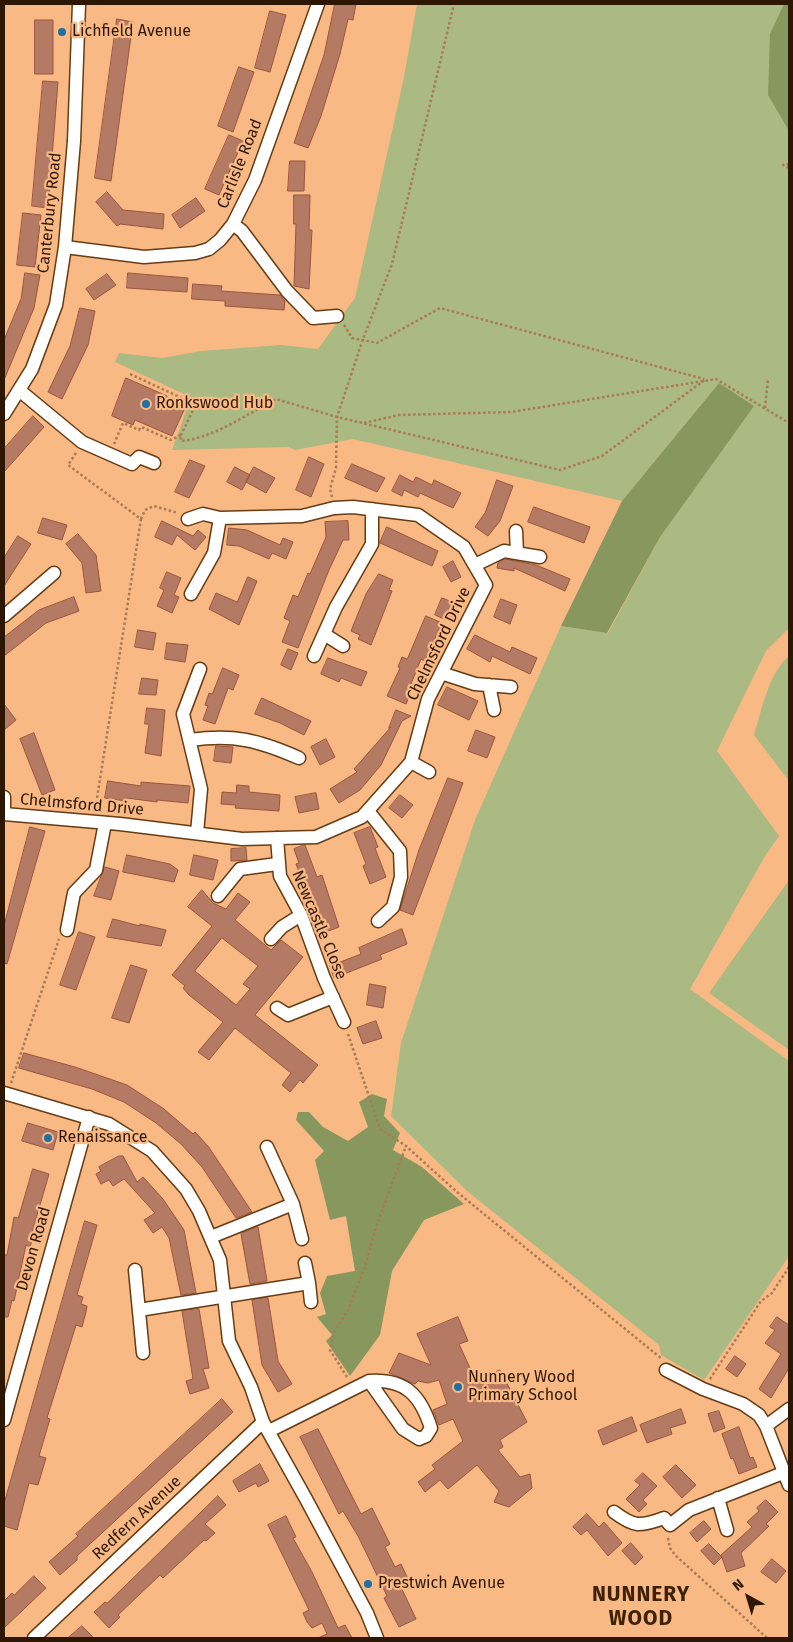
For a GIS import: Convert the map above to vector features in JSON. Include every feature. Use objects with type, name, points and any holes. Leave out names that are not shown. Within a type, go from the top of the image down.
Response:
[{"type":"street","name":"Canterbury Road","points":[[4,414],[32,369],[56,305],[65,247],[74,141],[79,4]]},
{"type":"street","name":"Carlisle Road","points":[[65,247],[144,257],[195,253],[210,249],[233,224],[255,180],[318,4]]},
{"type":"street","points":[[233,224],[242,231],[287,291],[313,318],[337,316]]},
{"type":"street","points":[[19,390],[82,442],[132,464],[139,457],[154,463]]},
{"type":"street","name":"Chelmsford Drive","points":[[4,812],[242,838],[316,837],[362,817],[410,762],[428,699],[486,584],[464,547],[418,515],[354,507],[334,508],[302,516],[220,518],[203,514],[188,519]]},
{"type":"street","points":[[314,656],[336,607],[372,544],[372,509]]},
{"type":"street","points":[[191,594],[214,552],[220,518]]},
{"type":"street","points":[[516,531],[517,554]]},
{"type":"street","points":[[474,565],[504,552],[540,557]]},
{"type":"street","points":[[4,616],[54,573]]},
{"type":"street","points":[[324,634],[343,646]]},
{"type":"street","points":[[197,833],[201,789],[183,714],[200,669]]},
{"type":"street","points":[[441,673],[474,684],[511,687]]},
{"type":"street","points":[[489,685],[494,710]]},
{"type":"street","points":[[190,740],[215,736],[262,742],[298,758]]},
{"type":"street","points":[[410,762],[429,772]]},
{"type":"street","points":[[4,798],[4,812]]},
{"type":"street","points":[[368,811],[400,851],[401,877],[393,907],[378,921]]},
{"type":"street","points":[[64,930],[74,893],[96,870],[99,822]]},
{"type":"street","name":"Newcastle Close","points":[[277,838],[277,864],[280,876],[301,914],[332,997],[344,1022]]},
{"type":"street","points":[[218,896],[240,869],[277,864]]},
{"type":"street","points":[[271,940],[282,927],[301,914]]},
{"type":"street","points":[[277,1008],[288,1014],[332,997]]},
{"type":"street","points":[[6,1094],[38,1105],[89,1117],[129,1135],[152,1151],[168,1166],[194,1203],[220,1260],[229,1341],[251,1387],[266,1426],[378,1638]]},
{"type":"street","name":"Devon Road","points":[[4,1420],[89,1117]]},
{"type":"street","points":[[267,1147],[293,1204],[302,1239]]},
{"type":"street","points":[[211,1237],[293,1204]]},
{"type":"street","points":[[305,1263],[311,1302]]},
{"type":"street","points":[[135,1270],[143,1353]]},
{"type":"street","points":[[139,1310],[309,1283]]},
{"type":"street","points":[[666,1370],[703,1389],[751,1408],[766,1426],[789,1485]]},
{"type":"street","points":[[387,1380],[402,1385],[415,1395],[427,1415],[431,1428],[426,1436],[419,1439],[403,1429],[369,1381],[387,1380]]},
{"type":"street","name":"Redfern Avenue","points":[[34,1638],[266,1426],[369,1381]]},
{"type":"street","points":[[766,1426],[789,1410]]},
{"type":"street","points":[[614,1512],[630,1524],[645,1525],[667,1522],[689,1510],[783,1473]]},
{"type":"street","points":[[718,1498],[727,1530]]},
{"type":"path","points":[[334,508],[330,489],[336,468],[337,417],[363,339],[392,264],[454,4]]},
{"type":"path","points":[[789,164],[783,165],[789,168]]},
{"type":"path","points":[[337,316],[352,338],[363,339],[377,344],[440,308],[706,379]]},
{"type":"path","points":[[130,374],[188,401],[193,410],[181,435],[181,441],[204,435],[276,399],[337,417],[560,470],[602,456],[706,379]]},
{"type":"path","points":[[362,423],[399,415],[511,412],[706,379],[716,379],[789,423]]},
{"type":"path","points":[[764,408],[768,379]]},
{"type":"path","points":[[110,454],[123,423],[139,430],[141,427],[171,440],[181,435]]},
{"type":"path","points":[[82,442],[68,465],[141,520]]},
{"type":"path","points":[[99,822],[141,520],[145,510],[154,506],[184,513],[188,519]]},
{"type":"path","points":[[6,1094],[64,930]]},
{"type":"path","points":[[344,1022],[380,1129],[406,1146],[457,1192],[664,1361],[666,1370]]},
{"type":"path","points":[[339,1381],[348,1377],[330,1350],[334,1332],[348,1310],[406,1146]]},
{"type":"path","points":[[703,1389],[761,1301],[772,1293],[789,1267]]},
{"type":"path","points":[[667,1522],[670,1548],[675,1555],[767,1638]]},
{"type":"green space","points":[[417,4],[789,4],[789,628],[766,651],[717,751],[779,836],[765,856],[690,989],[789,1061],[789,1256],[704,1380],[661,1355],[659,1345],[467,1191],[391,1116],[401,1043],[475,820],[561,626],[608,633],[660,537],[719,383],[622,501],[353,439],[295,450],[288,447],[172,450],[187,408],[186,395],[115,362],[119,353],[162,358],[201,351],[281,345],[318,349],[355,298],[404,77]]},
{"type":"green space","points":[[784,4],[789,4],[789,131],[768,95],[770,34]]},
{"type":"green space","points":[[719,383],[754,406],[660,537],[607,633],[561,626],[622,501]]},
{"type":"green space","points":[[789,656],[789,781],[754,735],[771,682],[776,672]]},
{"type":"green space","points":[[789,880],[789,1050],[709,993]]},
{"type":"green space","points":[[372,1094],[387,1099],[384,1116],[400,1133],[393,1150],[422,1167],[464,1204],[424,1220],[392,1271],[380,1335],[350,1376],[326,1341],[332,1335],[317,1317],[326,1314],[320,1293],[327,1276],[355,1271],[346,1216],[330,1220],[315,1160],[324,1151],[296,1120],[298,1112],[309,1112],[323,1127],[348,1141],[368,1127],[359,1102]]},
{"type":"building","points":[[335,4],[356,4],[353,20],[348,19],[340,54],[321,116],[308,148],[294,143],[324,55]]},
{"type":"building","points":[[270,11],[286,15],[270,72],[255,68]]},
{"type":"building","points":[[117,19],[133,22],[111,181],[95,178]]},
{"type":"building","points":[[35,20],[53,20],[53,74],[35,74]]},
{"type":"building","points":[[239,67],[254,72],[233,132],[218,126]]},
{"type":"building","points":[[43,81],[58,82],[48,208],[32,206]]},
{"type":"building","points":[[229,135],[243,141],[219,195],[205,189]]},
{"type":"building","points":[[290,161],[305,161],[304,191],[288,191]]},
{"type":"building","points":[[107,192],[123,210],[164,214],[163,229],[120,224],[117,226],[96,202]]},
{"type":"building","points":[[294,195],[310,195],[309,230],[312,230],[309,289],[294,286],[296,224],[294,224]]},
{"type":"building","points":[[196,198],[205,211],[180,228],[172,215]]},
{"type":"building","points":[[23,213],[41,215],[35,267],[17,265]]},
{"type":"building","points":[[25,273],[40,275],[34,308],[4,380],[4,340],[21,299]]},
{"type":"building","points":[[128,273],[188,278],[187,292],[127,288]]},
{"type":"building","points":[[107,274],[116,285],[94,300],[86,289]]},
{"type":"building","points":[[193,284],[222,286],[221,291],[280,295],[285,301],[284,310],[225,306],[225,301],[192,299]]},
{"type":"building","points":[[80,308],[95,311],[88,345],[62,399],[48,392],[70,346]]},
{"type":"building","name":"Ronkswood Hub","points":[[126,378],[167,396],[166,400],[185,408],[172,436],[135,420],[133,425],[112,416]]},
{"type":"building","points":[[33,416],[44,427],[4,472],[4,449]]},
{"type":"building","points":[[309,457],[324,464],[311,497],[296,490]]},
{"type":"building","points":[[190,460],[205,466],[189,498],[175,492]]},
{"type":"building","points":[[352,464],[385,478],[377,492],[345,478]]},
{"type":"building","points":[[235,467],[250,475],[242,490],[227,482]]},
{"type":"building","points":[[254,467],[275,478],[266,493],[246,482]]},
{"type":"building","points":[[400,475],[413,482],[416,477],[432,485],[434,480],[461,493],[453,508],[420,493],[418,497],[404,490],[402,496],[392,491]]},
{"type":"building","points":[[497,480],[513,486],[500,521],[488,536],[475,527],[485,513]]},
{"type":"building","points":[[534,507],[590,527],[584,543],[528,522]]},
{"type":"building","points":[[43,518],[67,525],[62,540],[38,533]]},
{"type":"building","points":[[162,521],[193,536],[198,530],[206,537],[195,550],[177,535],[172,545],[155,537]]},
{"type":"building","points":[[348,521],[349,540],[343,540],[298,648],[282,642],[290,621],[284,618],[293,595],[298,597],[308,573],[310,574],[326,537],[325,522]]},
{"type":"building","points":[[387,527],[438,551],[432,566],[380,543]]},
{"type":"building","points":[[229,528],[247,530],[280,545],[283,538],[293,542],[286,559],[272,553],[269,559],[239,546],[227,545]]},
{"type":"building","points":[[78,534],[96,555],[101,591],[86,593],[82,563],[66,544]]},
{"type":"building","points":[[18,536],[31,544],[4,586],[4,558]]},
{"type":"building","points":[[505,559],[536,565],[570,579],[565,591],[514,568],[514,571],[497,568],[498,563]]},
{"type":"building","points":[[453,561],[461,577],[451,582],[443,567]]},
{"type":"building","points":[[167,572],[181,578],[174,595],[179,597],[172,613],[157,606],[164,590],[160,588]]},
{"type":"building","points":[[379,574],[393,580],[389,590],[392,591],[371,645],[358,639],[360,635],[351,631],[366,594]]},
{"type":"building","points":[[248,577],[257,581],[239,625],[209,609],[216,593],[237,602]]},
{"type":"building","points":[[74,597],[79,611],[46,623],[4,656],[4,637],[39,610]]},
{"type":"building","points":[[442,598],[458,604],[451,622],[435,615]]},
{"type":"building","points":[[501,599],[517,605],[510,624],[494,617]]},
{"type":"building","points":[[426,616],[442,623],[425,661],[421,659],[411,684],[414,686],[406,704],[387,696],[400,668],[398,667],[402,657],[407,659]]},
{"type":"building","points":[[138,630],[156,633],[153,650],[135,647]]},
{"type":"building","points":[[475,635],[510,652],[512,647],[537,658],[530,674],[492,656],[490,662],[467,649]]},
{"type":"building","points":[[167,643],[188,645],[185,662],[165,659]]},
{"type":"building","points":[[288,649],[298,653],[291,670],[281,665]]},
{"type":"building","points":[[328,658],[367,672],[361,686],[341,678],[339,682],[321,674]]},
{"type":"building","points":[[223,668],[239,675],[233,690],[228,688],[215,724],[203,720],[208,706],[205,705],[209,693],[212,694]]},
{"type":"building","points":[[142,678],[158,680],[156,695],[139,694]]},
{"type":"building","points":[[447,687],[478,701],[469,720],[438,705]]},
{"type":"building","points":[[262,698],[311,721],[304,735],[280,723],[255,714]]},
{"type":"building","points":[[4,704],[16,720],[4,730]]},
{"type":"building","points":[[147,708],[165,710],[161,756],[145,753],[149,724],[145,724]]},
{"type":"building","points":[[396,710],[411,716],[402,721],[381,765],[360,790],[339,803],[330,789],[357,772],[354,769],[391,727],[389,728]]},
{"type":"building","points":[[476,730],[495,737],[487,758],[468,751]]},
{"type":"building","points":[[34,733],[55,790],[42,795],[20,739]]},
{"type":"building","points":[[326,739],[335,757],[320,765],[311,747]]},
{"type":"building","points":[[216,746],[233,747],[231,763],[214,761]]},
{"type":"building","points":[[448,778],[463,783],[413,915],[400,910],[419,850]]},
{"type":"building","points":[[108,781],[141,786],[141,782],[190,786],[188,803],[157,800],[157,802],[127,798],[126,801],[105,798]]},
{"type":"building","points":[[237,785],[249,786],[249,792],[280,795],[279,811],[235,808],[236,805],[221,804],[222,792],[236,793]]},
{"type":"building","points":[[316,793],[319,809],[299,813],[295,797]]},
{"type":"building","points":[[400,795],[413,805],[402,818],[389,808]]},
{"type":"building","points":[[30,827],[45,831],[7,964],[4,963],[4,926]]},
{"type":"building","points":[[370,827],[378,847],[375,848],[386,877],[370,884],[363,866],[366,864],[354,833]]},
{"type":"building","points":[[305,845],[317,877],[322,875],[339,927],[323,933],[296,864],[299,863],[294,849]]},
{"type":"building","points":[[246,848],[247,860],[231,861],[231,849]]},
{"type":"building","points":[[127,855],[170,864],[178,870],[174,882],[123,872]]},
{"type":"building","points":[[194,855],[218,860],[213,880],[190,875]]},
{"type":"building","points":[[105,867],[119,871],[111,900],[94,896]]},
{"type":"building","points":[[202,890],[213,903],[226,909],[238,893],[250,902],[235,920],[271,950],[281,940],[303,957],[255,1015],[318,1065],[303,1083],[300,1080],[290,1092],[282,1085],[291,1073],[235,1028],[209,1060],[198,1052],[223,1022],[189,995],[183,988],[185,986],[172,975],[212,926],[188,907]],"holes":[[[222,938],[258,966],[243,984],[250,989],[236,1005],[195,971]]]},
{"type":"building","points":[[113,919],[166,930],[161,946],[107,937]]},
{"type":"building","points":[[402,929],[407,944],[380,955],[382,959],[334,978],[330,966],[361,954],[359,948]]},
{"type":"building","points":[[79,932],[95,937],[76,990],[60,985]]},
{"type":"building","points":[[131,965],[147,970],[129,1023],[112,1018]]},
{"type":"building","points":[[370,984],[386,987],[383,1008],[367,1005]]},
{"type":"building","points":[[376,1021],[382,1038],[363,1044],[357,1028]]},
{"type":"building","points":[[24,1053],[75,1067],[127,1085],[164,1109],[193,1134],[195,1132],[208,1146],[252,1212],[236,1218],[202,1167],[181,1144],[156,1123],[124,1102],[92,1089],[19,1068]]},
{"type":"building","points":[[28,1123],[58,1132],[53,1150],[22,1141]]},
{"type":"building","points":[[119,1156],[123,1156],[137,1182],[143,1177],[163,1199],[184,1230],[196,1293],[181,1295],[169,1238],[162,1227],[153,1233],[144,1220],[155,1213],[124,1179],[113,1186],[109,1180],[101,1184],[96,1174],[101,1171],[99,1167]]},
{"type":"building","points":[[33,1169],[49,1174],[31,1236],[33,1236],[30,1247],[26,1245],[14,1301],[12,1300],[8,1317],[4,1317],[4,1255],[7,1255],[14,1217],[18,1218]]},
{"type":"building","points":[[85,1221],[97,1225],[77,1295],[83,1297],[81,1304],[87,1306],[86,1312],[82,1327],[76,1325],[47,1418],[50,1419],[39,1456],[46,1458],[38,1485],[29,1483],[17,1530],[4,1526],[4,1504]]},
{"type":"building","points":[[258,1227],[267,1281],[250,1284],[241,1234]]},
{"type":"building","points":[[268,1298],[278,1361],[292,1384],[278,1392],[262,1365],[252,1300]]},
{"type":"building","points":[[199,1309],[209,1368],[203,1369],[209,1388],[190,1394],[186,1381],[193,1379],[182,1311]]},
{"type":"building","points":[[458,1317],[468,1341],[459,1344],[475,1379],[500,1370],[527,1422],[500,1440],[503,1447],[498,1450],[520,1477],[530,1474],[532,1488],[509,1507],[494,1502],[499,1491],[477,1465],[448,1489],[440,1480],[425,1492],[418,1482],[435,1469],[432,1465],[463,1441],[453,1419],[439,1425],[433,1410],[447,1404],[439,1380],[428,1383],[418,1381],[415,1384],[389,1373],[399,1353],[431,1365],[417,1334]]},
{"type":"building","points":[[777,1317],[789,1325],[789,1368],[771,1398],[759,1389],[781,1354],[765,1343],[775,1330],[770,1327]]},
{"type":"building","points":[[735,1356],[746,1364],[737,1377],[726,1369]]},
{"type":"building","points":[[222,1399],[233,1412],[77,1556],[77,1560],[60,1575],[49,1562],[78,1536],[76,1534]]},
{"type":"building","points":[[681,1409],[686,1423],[670,1428],[672,1434],[647,1443],[640,1425]]},
{"type":"building","points":[[719,1411],[725,1428],[714,1432],[708,1414]]},
{"type":"building","points":[[632,1417],[637,1431],[603,1445],[598,1431]]},
{"type":"building","points":[[739,1427],[750,1458],[753,1457],[757,1467],[739,1474],[722,1434]]},
{"type":"building","points":[[318,1429],[361,1514],[372,1508],[390,1544],[385,1547],[395,1567],[401,1564],[408,1579],[399,1583],[416,1619],[399,1627],[384,1598],[387,1596],[358,1536],[343,1511],[339,1514],[300,1437]]},
{"type":"building","points":[[260,1464],[269,1481],[258,1487],[256,1483],[239,1492],[233,1481]]},
{"type":"building","points":[[676,1465],[696,1485],[682,1498],[663,1477]]},
{"type":"building","points":[[643,1473],[657,1486],[643,1500],[647,1504],[639,1512],[626,1499],[640,1485],[635,1481]]},
{"type":"building","points":[[218,1496],[226,1505],[205,1524],[215,1533],[206,1541],[204,1540],[163,1578],[160,1575],[118,1615],[120,1617],[109,1628],[94,1612],[105,1602],[107,1603]]},
{"type":"building","points":[[766,1500],[778,1512],[766,1524],[769,1526],[741,1553],[745,1566],[727,1572],[721,1555],[752,1527],[747,1522],[759,1511],[757,1508]]},
{"type":"building","points":[[587,1514],[599,1527],[604,1522],[622,1543],[608,1556],[587,1530],[581,1535],[573,1527]]},
{"type":"building","points":[[286,1516],[296,1537],[293,1538],[312,1572],[338,1628],[345,1625],[352,1638],[318,1638],[327,1634],[322,1623],[312,1628],[307,1622],[303,1613],[309,1610],[268,1525]]},
{"type":"building","points":[[704,1521],[711,1529],[697,1542],[690,1533]]},
{"type":"building","points":[[631,1543],[643,1557],[635,1565],[622,1551]]},
{"type":"building","points":[[709,1544],[722,1557],[714,1565],[701,1551]]},
{"type":"building","points":[[772,1559],[786,1571],[776,1583],[761,1572]]},
{"type":"building","points":[[34,1576],[46,1588],[4,1628],[4,1601],[12,1593],[14,1595]]},
{"type":"building","points":[[82,1626],[94,1638],[68,1638]]},
{"type":"place","name":"Lichfield Avenue","points":[[62,32]]},
{"type":"place","name":"Ronkswood Hub","points":[[146,404]]},
{"type":"place","name":"Renaissance","points":[[48,1138]]},
{"type":"place","name":"Nunnery Wood Primary School","points":[[458,1387]]},
{"type":"place","name":"Prestwich Avenue","points":[[368,1584]]},
{"type":"district","name":"NUNNERY WOOD","points":[[641,1607]]}]
